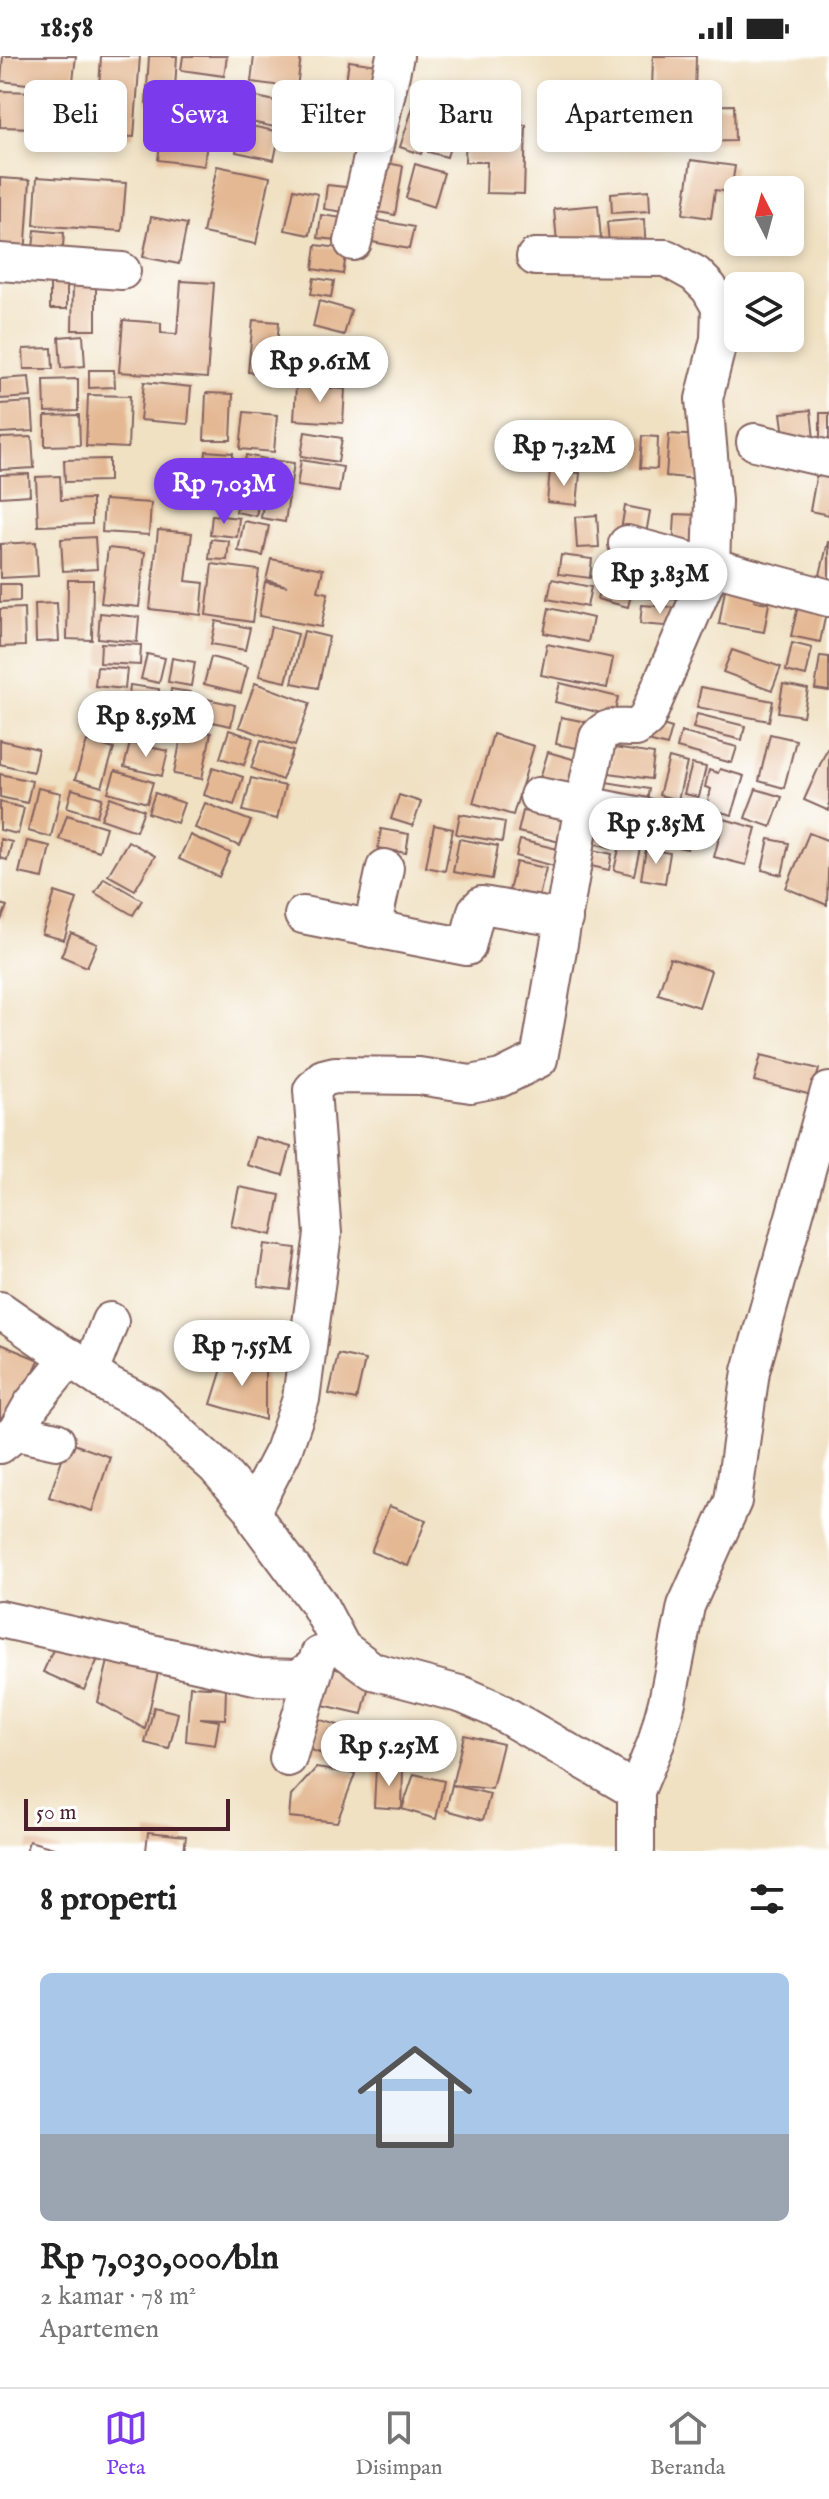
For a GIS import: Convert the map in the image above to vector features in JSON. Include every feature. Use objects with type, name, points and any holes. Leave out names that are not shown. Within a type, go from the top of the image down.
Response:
[{"type":"street","points":[[353,242],[395,56]]},
{"type":"street","points":[[253,1509],[283,1451],[301,1399],[323,1234],[312,1090],[323,1078],[335,1075],[419,1076],[471,1084],[501,1078],[539,1059],[583,805],[598,737],[604,730],[636,728],[646,720],[711,569],[713,501],[704,399],[719,339],[720,307],[709,288],[695,274],[666,258],[535,257]]},
{"type":"street","points":[[0,262],[122,271]]},
{"type":"street","points":[[755,442],[829,459]]},
{"type":"street","points":[[627,544],[711,569],[829,598]]},
{"type":"street","points":[[538,796],[646,817]]},
{"type":"street","points":[[372,929],[385,868]]},
{"type":"street","points":[[303,915],[467,947],[476,911],[482,905],[564,919]]},
{"type":"street","points":[[636,1851],[636,1791],[664,1715],[686,1606],[733,1501],[751,1371],[829,1091]]},
{"type":"street","points":[[0,1310],[149,1406],[216,1467],[253,1509],[257,1521],[318,1603],[342,1648],[373,1671],[463,1695],[495,1709],[636,1791]]},
{"type":"street","points":[[8,1438],[32,1404],[80,1364],[110,1321]]},
{"type":"street","points":[[8,1438],[56,1441]]},
{"type":"street","points":[[0,1619],[259,1677],[298,1678],[314,1667]]},
{"type":"street","points":[[288,1758],[314,1667],[330,1627]]},
{"type":"building","points":[[3,56],[76,56],[73,80],[24,80],[24,84],[1,81]]},
{"type":"building","points":[[101,56],[140,56],[134,137],[127,137],[127,80],[99,80]]},
{"type":"building","points":[[149,56],[177,56],[176,80],[147,80]]},
{"type":"building","points":[[183,56],[227,56],[224,76],[181,70]]},
{"type":"building","points":[[254,56],[301,56],[298,80],[272,80],[272,85],[251,80]]},
{"type":"building","points":[[653,56],[696,56],[695,80],[652,80]]},
{"type":"building","points":[[349,61],[377,65],[374,80],[346,80]]},
{"type":"building","points":[[0,91],[24,92],[24,128],[0,127]]},
{"type":"building","points":[[257,97],[272,100],[272,126],[256,123]]},
{"type":"building","points":[[722,105],[734,105],[735,141],[722,141]]},
{"type":"building","points":[[410,116],[410,150],[400,147]]},
{"type":"building","points":[[521,125],[526,125],[524,194],[486,193],[487,162],[465,162],[465,152],[521,152]]},
{"type":"building","points":[[256,127],[272,130],[274,160],[236,152],[256,152]]},
{"type":"building","points":[[159,152],[206,152],[204,166],[158,160]]},
{"type":"building","points":[[428,152],[448,152],[447,157]]},
{"type":"building","points":[[691,160],[735,166],[733,176],[724,176],[724,191],[715,190],[711,218],[683,214]]},
{"type":"building","points":[[376,161],[403,166],[395,215],[367,210]]},
{"type":"building","points":[[415,164],[444,173],[434,207],[406,198]]},
{"type":"building","points":[[217,166],[270,177],[256,244],[203,233]]},
{"type":"building","points":[[37,177],[126,183],[122,231],[34,225]]},
{"type":"building","points":[[0,178],[30,180],[25,257],[0,256]]},
{"type":"building","points":[[327,185],[354,188],[351,213],[324,209]]},
{"type":"building","points":[[294,189],[318,194],[310,235],[285,230]]},
{"type":"building","points":[[649,190],[650,211],[612,213],[611,193]]},
{"type":"building","points":[[598,205],[602,251],[558,254],[554,209]]},
{"type":"building","points":[[321,215],[350,219],[347,241],[318,238]]},
{"type":"building","points":[[151,217],[187,224],[179,264],[143,257]]},
{"type":"building","points":[[367,218],[414,227],[409,249],[362,240]]},
{"type":"building","points":[[644,219],[646,250],[610,253],[607,222]]},
{"type":"building","points":[[35,230],[64,233],[62,259],[32,257]]},
{"type":"building","points":[[316,245],[347,249],[343,274],[313,269]]},
{"type":"building","points":[[314,278],[334,281],[331,297],[311,294]]},
{"type":"building","points":[[181,281],[214,283],[207,378],[119,372],[123,320],[161,323],[161,333],[177,334]]},
{"type":"building","points":[[73,283],[96,283],[96,330],[72,330]]},
{"type":"building","points":[[50,284],[67,284],[67,309],[50,309]]},
{"type":"building","points":[[319,301],[351,310],[344,335],[313,327]]},
{"type":"building","points":[[253,320],[279,322],[277,346],[291,348],[289,363],[276,362],[274,374],[248,372]]},
{"type":"building","points":[[83,335],[85,366],[61,368],[59,337]]},
{"type":"building","points":[[52,348],[53,369],[24,369],[23,349]]},
{"type":"building","points":[[89,370],[114,370],[115,387],[89,388]]},
{"type":"building","points":[[29,377],[31,397],[0,399],[0,379]]},
{"type":"building","points":[[78,379],[78,411],[45,412],[44,380]]},
{"type":"building","points":[[144,382],[191,387],[188,424],[140,420]]},
{"type":"building","points":[[296,386],[345,389],[343,423],[294,420]]},
{"type":"building","points":[[206,393],[233,394],[231,440],[204,440]]},
{"type":"building","points":[[88,395],[130,396],[128,448],[86,446]]},
{"type":"building","points":[[32,402],[34,431],[0,433],[0,404]]},
{"type":"building","points":[[811,410],[814,440],[785,443],[781,413]]},
{"type":"building","points":[[244,412],[277,415],[274,452],[240,449]]},
{"type":"building","points":[[820,413],[829,413],[829,454],[820,454]]},
{"type":"building","points":[[79,415],[80,445],[45,446],[45,416]]},
{"type":"building","points":[[592,428],[613,430],[610,465],[589,464]]},
{"type":"building","points":[[305,432],[342,438],[338,462],[301,456]]},
{"type":"building","points":[[669,434],[701,436],[697,479],[666,476]]},
{"type":"building","points":[[642,436],[658,437],[657,469],[640,468]]},
{"type":"building","points":[[32,437],[34,468],[0,470],[0,438]]},
{"type":"building","points":[[206,451],[233,453],[229,506],[202,504]]},
{"type":"building","points":[[246,455],[266,459],[256,516],[236,512]]},
{"type":"building","points":[[109,459],[109,481],[65,482],[64,460]]},
{"type":"building","points":[[270,460],[294,463],[285,522],[261,518]]},
{"type":"building","points":[[301,460],[343,467],[339,492],[297,486]]},
{"type":"building","points":[[818,466],[829,467],[829,515],[810,511]]},
{"type":"building","points":[[550,470],[580,473],[577,505],[547,502]]},
{"type":"building","points":[[29,474],[30,495],[0,497],[0,475]]},
{"type":"building","points":[[60,476],[61,500],[92,499],[92,524],[38,526],[36,477]]},
{"type":"building","points":[[104,500],[151,503],[149,535],[102,532]]},
{"type":"building","points":[[625,506],[650,511],[645,540],[620,536]]},
{"type":"building","points":[[675,514],[699,515],[697,551],[673,550]]},
{"type":"building","points":[[212,515],[239,518],[237,537],[210,534]]},
{"type":"building","points":[[597,515],[599,547],[577,548],[575,517]]},
{"type":"building","points":[[244,521],[269,526],[263,556],[238,551]]},
{"type":"building","points":[[158,530],[192,533],[186,581],[204,583],[201,615],[150,609]]},
{"type":"building","points":[[95,537],[97,569],[63,571],[61,539]]},
{"type":"building","points":[[211,539],[229,541],[227,560],[209,559]]},
{"type":"building","points":[[36,542],[38,576],[0,578],[0,544]]},
{"type":"building","points":[[829,542],[829,582],[819,579]]},
{"type":"building","points":[[108,548],[145,552],[139,607],[101,603]]},
{"type":"building","points":[[561,555],[592,559],[590,578],[558,574]]},
{"type":"building","points":[[271,559],[323,569],[318,591],[328,593],[321,627],[259,616],[265,582],[287,586],[266,580]]},
{"type":"building","points":[[606,562],[637,570],[628,607],[597,599]]},
{"type":"building","points":[[212,564],[259,570],[252,622],[206,615]]},
{"type":"building","points":[[643,576],[685,578],[684,600],[642,597]]},
{"type":"building","points":[[727,578],[756,584],[754,601],[769,603],[764,632],[719,624]]},
{"type":"building","points":[[552,579],[591,587],[587,607],[548,599]]},
{"type":"building","points":[[68,580],[93,580],[92,640],[67,639]]},
{"type":"building","points":[[0,584],[20,584],[20,601],[0,602]]},
{"type":"building","points":[[799,602],[827,608],[820,642],[791,636]]},
{"type":"building","points":[[57,603],[59,641],[36,642],[35,604]]},
{"type":"building","points":[[642,605],[679,608],[677,627],[640,624]]},
{"type":"building","points":[[24,608],[25,646],[0,647],[0,609]]},
{"type":"building","points":[[549,608],[593,618],[588,642],[544,633]]},
{"type":"building","points":[[100,613],[139,617],[137,642],[98,638]]},
{"type":"building","points":[[216,621],[250,628],[245,650],[211,644]]},
{"type":"building","points":[[271,627],[298,634],[286,682],[259,676]]},
{"type":"building","points":[[304,631],[329,637],[318,688],[292,683]]},
{"type":"building","points":[[101,643],[141,645],[140,665],[100,663]]},
{"type":"building","points":[[792,643],[812,648],[806,676],[786,671]]},
{"type":"building","points":[[547,644],[613,658],[607,688],[541,675]]},
{"type":"building","points":[[732,650],[781,667],[772,690],[723,672]]},
{"type":"building","points":[[147,654],[165,658],[159,683],[141,679]]},
{"type":"building","points":[[820,656],[829,657],[829,691],[815,689]]},
{"type":"building","points":[[211,657],[248,667],[241,693],[204,684]]},
{"type":"building","points":[[172,658],[195,662],[191,686],[168,682]]},
{"type":"building","points":[[97,667],[127,669],[125,689],[95,686]]},
{"type":"building","points":[[255,683],[310,703],[295,746],[239,727]]},
{"type":"building","points":[[560,683],[618,697],[614,716],[555,702]]},
{"type":"building","points":[[783,684],[808,689],[803,716],[778,712]]},
{"type":"building","points":[[130,685],[159,689],[157,708],[128,705]]},
{"type":"building","points":[[701,687],[773,701],[769,721],[697,707]]},
{"type":"building","points":[[171,689],[190,692],[187,717],[168,715]]},
{"type":"building","points":[[198,697],[235,705],[231,726],[194,718]]},
{"type":"building","points":[[92,698],[125,704],[118,738],[85,732]]},
{"type":"building","points":[[132,712],[172,721],[167,742],[127,733]]},
{"type":"building","points":[[697,714],[745,726],[742,740],[693,728]]},
{"type":"building","points":[[561,717],[592,723],[587,750],[556,744]]},
{"type":"building","points":[[649,721],[672,728],[667,746],[644,740]]},
{"type":"building","points":[[183,727],[211,733],[202,779],[174,774]]},
{"type":"building","points":[[229,730],[253,738],[244,765],[220,758]]},
{"type":"building","points":[[681,732],[737,747],[732,763],[677,748]]},
{"type":"building","points":[[493,734],[534,746],[513,815],[473,803]]},
{"type":"building","points":[[770,734],[796,740],[784,788],[759,781]]},
{"type":"building","points":[[0,740],[38,749],[33,772],[0,764]]},
{"type":"building","points":[[261,740],[293,751],[282,780],[251,768]]},
{"type":"building","points":[[87,741],[114,749],[102,787],[75,779]]},
{"type":"building","points":[[130,743],[168,751],[162,776],[124,767]]},
{"type":"building","points":[[614,748],[654,754],[651,779],[609,773]]},
{"type":"building","points":[[829,750],[829,811],[804,800]]},
{"type":"building","points":[[548,752],[576,760],[568,786],[540,778]]},
{"type":"building","points":[[669,758],[687,763],[678,800],[659,795]]},
{"type":"building","points":[[692,764],[706,767],[699,797],[684,794]]},
{"type":"building","points":[[213,767],[243,777],[234,805],[204,795]]},
{"type":"building","points":[[720,769],[744,776],[732,815],[706,808],[711,789],[705,787],[709,770],[718,773]]},
{"type":"building","points":[[115,771],[153,782],[147,803],[108,792]]},
{"type":"building","points":[[0,774],[32,781],[27,803],[0,797]]},
{"type":"building","points":[[251,778],[285,786],[277,819],[243,811]]},
{"type":"building","points":[[600,781],[649,789],[646,808],[597,800]]},
{"type":"building","points":[[38,788],[61,793],[51,837],[28,831]]},
{"type":"building","points":[[72,789],[102,798],[97,816],[67,807]]},
{"type":"building","points":[[756,789],[782,797],[771,827],[745,818]]},
{"type":"building","points":[[155,793],[184,803],[177,823],[148,813]]},
{"type":"building","points":[[399,795],[421,802],[413,826],[391,819]]},
{"type":"building","points":[[110,797],[144,810],[136,831],[101,819]]},
{"type":"building","points":[[657,800],[689,808],[685,822],[653,814]]},
{"type":"building","points":[[0,802],[24,808],[18,834],[0,830]]},
{"type":"building","points":[[205,803],[251,821],[240,846],[195,828]]},
{"type":"building","points":[[523,811],[566,821],[560,842],[518,832]]},
{"type":"building","points":[[460,814],[505,822],[502,842],[456,834]]},
{"type":"building","points":[[67,815],[106,827],[99,851],[59,839]]},
{"type":"building","points":[[589,817],[619,824],[614,848],[584,841]]},
{"type":"building","points":[[724,819],[756,828],[746,865],[714,857]]},
{"type":"building","points":[[434,825],[453,829],[445,871],[426,867]]},
{"type":"building","points":[[654,825],[691,834],[687,849],[650,841]]},
{"type":"building","points":[[381,829],[409,834],[406,853],[378,848]]},
{"type":"building","points":[[809,833],[829,841],[827,905],[786,888]]},
{"type":"building","points":[[190,835],[230,853],[219,877],[179,859]]},
{"type":"building","points":[[622,836],[642,840],[634,875],[614,870]]},
{"type":"building","points":[[0,839],[12,842],[7,860],[0,858]]},
{"type":"building","points":[[459,839],[498,846],[492,879],[453,872]]},
{"type":"building","points":[[769,839],[789,843],[782,875],[762,870]]},
{"type":"building","points":[[520,840],[562,850],[558,867],[516,856]]},
{"type":"building","points":[[27,841],[50,846],[43,878],[19,873]]},
{"type":"building","points":[[128,841],[155,856],[135,890],[108,875]]},
{"type":"building","points":[[585,848],[612,854],[609,870],[582,864]]},
{"type":"building","points":[[646,849],[670,853],[665,883],[641,879]]},
{"type":"building","points":[[516,862],[546,868],[537,905],[507,899]]},
{"type":"building","points":[[104,878],[142,900],[133,915],[95,893]]},
{"type":"building","points":[[55,892],[77,899],[64,940],[42,934]]},
{"type":"building","points":[[0,904],[7,906],[0,923]]},
{"type":"building","points":[[71,933],[97,944],[87,967],[61,956]]},
{"type":"building","points":[[670,958],[711,971],[699,1007],[658,994]]},
{"type":"building","points":[[761,1055],[819,1069],[812,1095],[754,1081]]},
{"type":"building","points":[[255,1137],[291,1147],[283,1175],[247,1165]]},
{"type":"building","points":[[239,1187],[280,1195],[272,1235],[231,1226]]},
{"type":"building","points":[[264,1244],[296,1248],[290,1290],[258,1286]]},
{"type":"building","points":[[0,1344],[39,1360],[9,1429],[0,1426]]},
{"type":"building","points":[[338,1354],[365,1360],[356,1400],[329,1394]]},
{"type":"building","points":[[226,1356],[265,1367],[265,1420],[211,1404]]},
{"type":"building","points":[[68,1442],[110,1457],[92,1511],[49,1497]]},
{"type":"building","points":[[389,1506],[426,1520],[408,1566],[371,1552]]},
{"type":"building","points":[[61,1632],[102,1650],[84,1690],[43,1672]]},
{"type":"building","points":[[109,1657],[159,1668],[145,1729],[98,1702]]},
{"type":"building","points":[[323,1666],[371,1677],[362,1714],[314,1703]]},
{"type":"building","points":[[190,1686],[226,1688],[225,1719],[200,1718],[219,1721],[215,1745],[186,1741]]},
{"type":"building","points":[[154,1707],[178,1713],[169,1749],[145,1743]]},
{"type":"building","points":[[311,1717],[351,1729],[342,1760],[301,1747]]},
{"type":"building","points":[[464,1735],[503,1744],[492,1789],[452,1785]]},
{"type":"building","points":[[376,1767],[403,1769],[402,1809],[374,1807]]},
{"type":"building","points":[[316,1768],[355,1774],[337,1822],[289,1817],[291,1796]]},
{"type":"building","points":[[414,1774],[444,1781],[436,1819],[402,1809]]},
{"type":"building","points":[[452,1785],[490,1794],[483,1820],[446,1810]]},
{"type":"building","points":[[148,1832],[186,1836],[184,1851],[146,1851]]},
{"type":"building","points":[[29,1841],[61,1850],[61,1851],[26,1851]]}]
